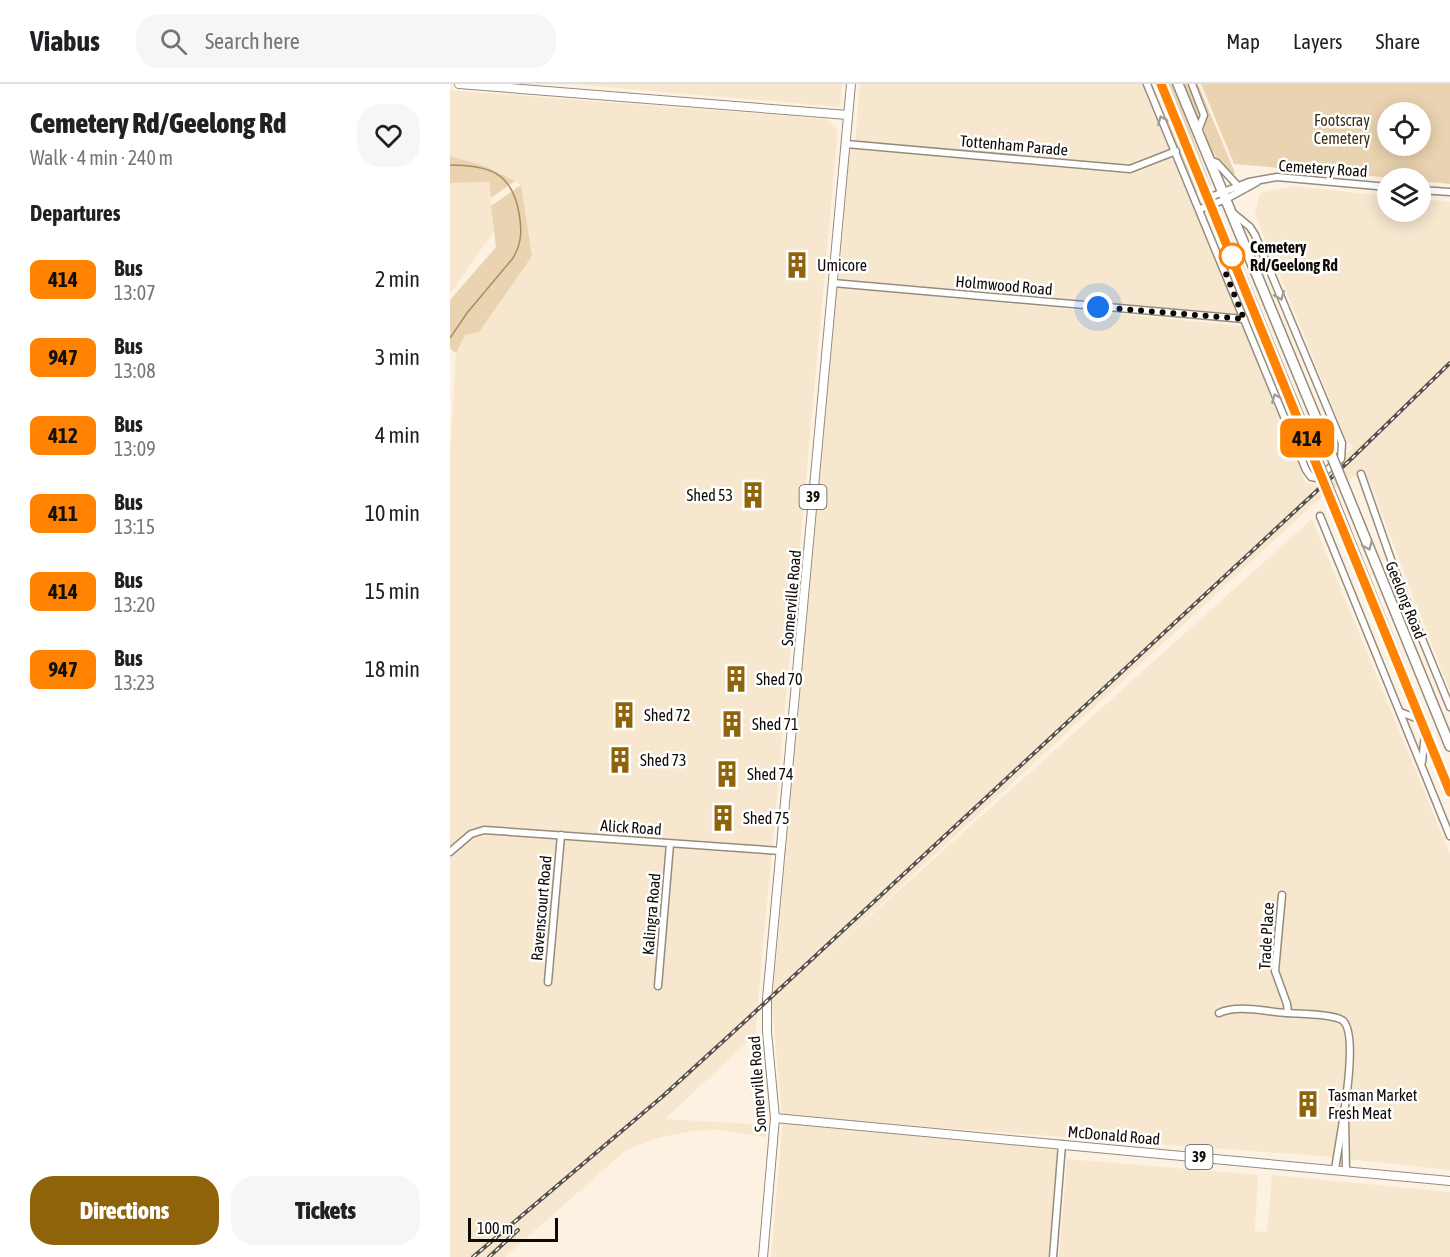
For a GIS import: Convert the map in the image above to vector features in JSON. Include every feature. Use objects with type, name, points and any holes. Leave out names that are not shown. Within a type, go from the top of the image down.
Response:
[{"type":"highway","name":"Geelong Road","points":[[1161,84],[1318,463],[1450,792]]},
{"type":"highway","name":"Geelong Road","points":[[1178,84],[1450,746]]},
{"type":"highway","points":[[1444,774],[1450,783]]},
{"type":"main road","points":[[459,84],[848,115]]},
{"type":"main road","name":"Somerville Road","points":[[763,1257],[776,1118],[767,1032],[767,1004],[851,84]]},
{"type":"main road","name":"McDonald Road","points":[[776,1118],[1450,1181]]},
{"type":"street","name":"Geelong Road","points":[[1148,84],[1308,473],[1311,477],[1320,477],[1341,459],[1342,443],[1255,235],[1250,227],[1231,210]]},
{"type":"street","name":"Geelong Road","points":[[1192,84],[1204,115],[1198,131]]},
{"type":"street","name":"Tottenham Parade","points":[[846,144],[1130,170],[1176,151]]},
{"type":"street","points":[[1209,160],[1217,164],[1237,185]]},
{"type":"street","name":"Cemetery Road","points":[[1224,195],[1237,185],[1288,177],[1377,186]]},
{"type":"street","name":"Cemetery Road","points":[[1200,209],[1209,202],[1258,181]]},
{"type":"street","points":[[1431,191],[1450,192]]},
{"type":"street","points":[[1226,274],[1234,260]]},
{"type":"street","name":"Holmwood Road","points":[[833,283],[1244,319]]},
{"type":"street","name":"Geelong Road","points":[[1361,474],[1400,585],[1450,708]]},
{"type":"street","name":"Geelong Road","points":[[1320,516],[1450,836]]},
{"type":"street","points":[[1400,711],[1423,724]]},
{"type":"street","name":"Geelong Road","points":[[1422,766],[1423,724]]},
{"type":"street","name":"Alick Road","points":[[450,852],[478,831],[781,851]]},
{"type":"street","name":"Ravenscourt Road","points":[[548,982],[561,835]]},
{"type":"street","name":"Kalingra Road","points":[[658,986],[670,844]]},
{"type":"street","name":"Trade Place","points":[[1282,895],[1275,971],[1288,1013]]},
{"type":"street","points":[[1219,1013],[1234,1009],[1288,1013],[1334,1018],[1348,1026],[1351,1045],[1335,1170]]},
{"type":"street","points":[[1344,1112],[1346,1171]]},
{"type":"street","points":[[1053,1257],[1062,1144]]},
{"type":"shaded area","points":[[571,84],[842,84],[840,107]]},
{"type":"shaded area","points":[[860,84],[1145,84],[1170,148],[1129,167],[855,142]]},
{"type":"shaded area","points":[[450,90],[826,119],[838,131],[755,1035],[665,1119],[767,1125],[766,1137],[719,1130],[692,1131],[658,1138],[626,1150],[505,1257],[450,1257],[450,457],[456,353],[465,335],[532,256],[521,185],[485,166],[450,156]]},
{"type":"shaded area","points":[[850,147],[1131,174],[1172,157],[1239,317],[839,281]]},
{"type":"shaded area","points":[[489,182],[494,231],[450,294],[450,183]]},
{"type":"shaded area","points":[[1294,186],[1377,195],[1377,222],[1431,222],[1431,200],[1450,202],[1450,692],[1365,470],[1322,496],[816,965],[1312,519],[1450,854],[1450,1170],[1319,1156],[782,1116],[772,1005],[837,287],[1243,326],[1305,482],[1314,485],[1353,447],[1346,440],[1255,214],[1260,193]]},
{"type":"shaded area","points":[[783,1119],[1059,1144],[1048,1257],[771,1257]]},
{"type":"shaded area","points":[[1067,1159],[1258,1175],[1255,1231],[1267,1232],[1272,1175],[1450,1192],[1450,1257],[1059,1257]]},
{"type":"green space","points":[[1167,84],[1173,84],[1211,186],[1207,184]]},
{"type":"green space","points":[[1184,84],[1188,84],[1200,113],[1199,121]]},
{"type":"green space","points":[[1196,84],[1198,84],[1235,173],[1232,176],[1213,153],[1205,137],[1207,112]]},
{"type":"green space","name":"Footscray Cemetery","points":[[1201,84],[1450,84],[1450,184],[1431,182],[1431,168],[1377,168],[1377,177],[1234,164]]},
{"type":"green space","points":[[1167,119],[1174,129],[1199,193],[1195,189],[1165,120]]},
{"type":"green space","points":[[450,156],[485,166],[515,181],[491,198],[489,182],[450,183]]},
{"type":"green space","points":[[521,185],[532,256],[479,332],[465,335],[456,353],[450,349],[450,300],[496,247],[491,206]]},
{"type":"waterway","points":[[450,165],[487,169],[504,180],[516,199],[521,231],[520,242],[513,258],[467,313],[450,338]]},
{"type":"railway","points":[[473,1257],[663,1096],[742,1024],[1349,461],[1450,363]]},
{"type":"railway","points":[[489,1257],[518,1230]]},
{"type":"bus line","name":"414","points":[[1161,84],[1333,500],[1450,792]]},
{"type":"place","name":"Cemetery Rd/Geelong Rd","points":[[1232,256]]},
{"type":"place","name":"Umicore","points":[[797,265]]},
{"type":"place","name":"Shed 53","points":[[753,495]]},
{"type":"place","name":"Shed 70","points":[[736,679]]},
{"type":"place","name":"Shed 72","points":[[624,715]]},
{"type":"place","name":"Shed 71","points":[[732,724]]},
{"type":"place","name":"Shed 73","points":[[620,760]]},
{"type":"place","name":"Shed 74","points":[[727,774]]},
{"type":"place","name":"Shed 75","points":[[723,818]]},
{"type":"place","name":"Tasman Market Fresh Meat","points":[[1308,1104]]},
{"type":"route","points":[[1098,307],[1244,319],[1226,274],[1234,260],[1232,256]]}]
